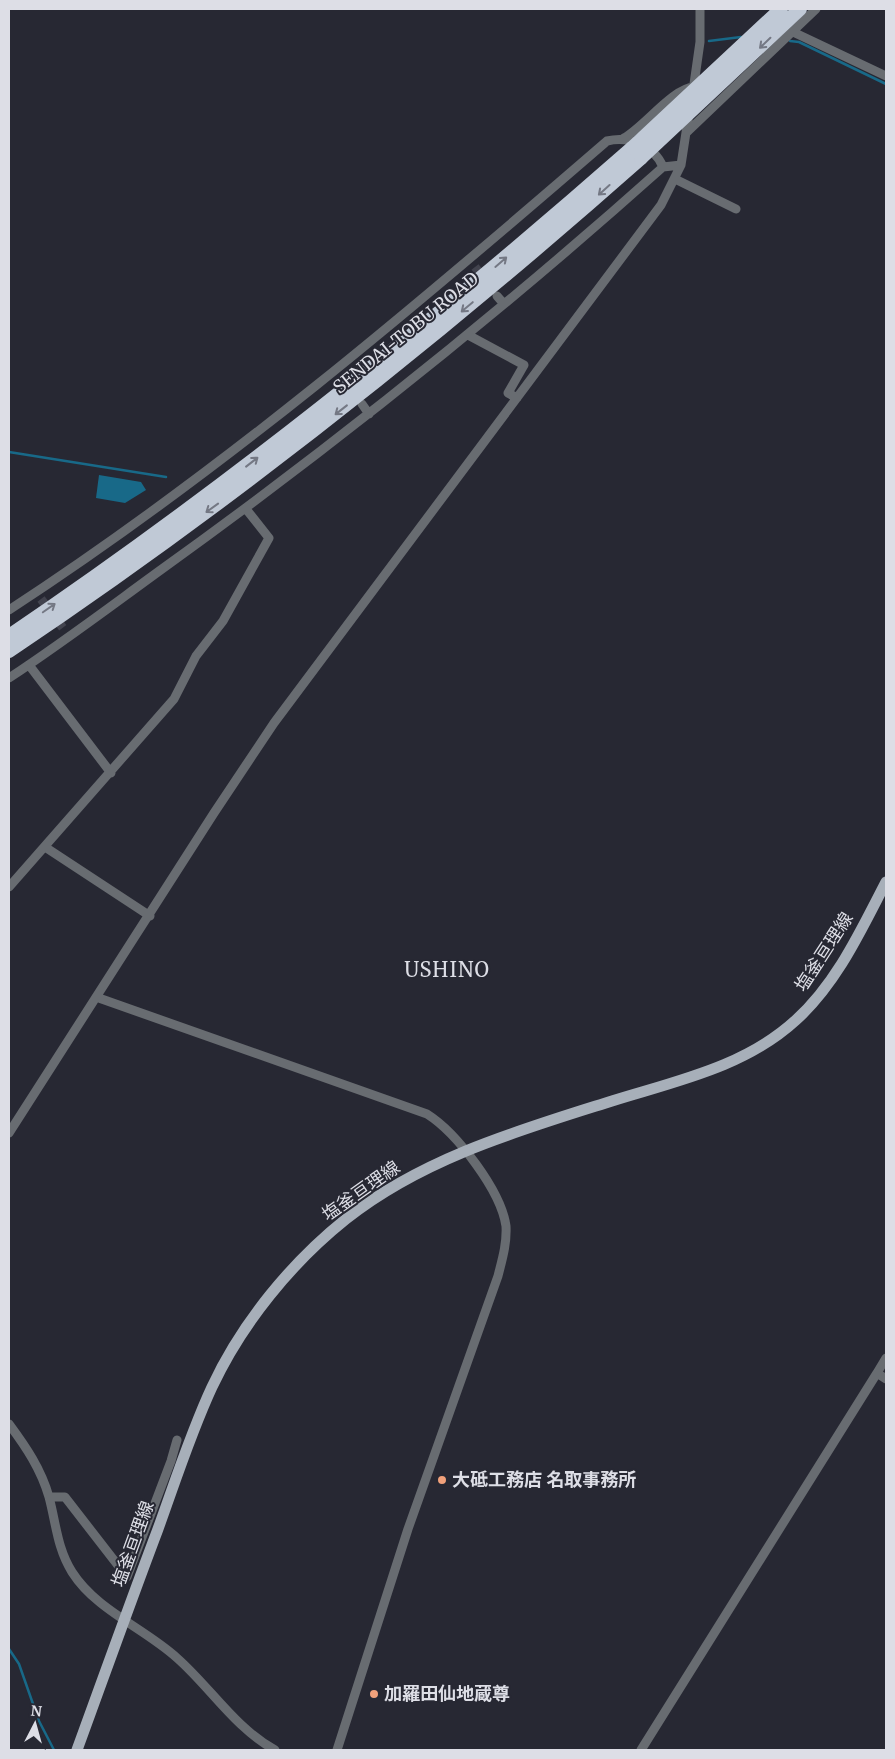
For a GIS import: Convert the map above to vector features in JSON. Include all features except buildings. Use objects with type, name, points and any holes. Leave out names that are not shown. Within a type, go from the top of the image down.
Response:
[{"type":"highway","name":"SENDAI-TOBU ROAD","points":[[9,652],[180,532],[316,429],[498,282],[632,148],[781,9]]},
{"type":"highway","name":"SENDAI-TOBU ROAD","points":[[9,636],[170,522],[297,428],[490,272],[632,148],[800,9]]},
{"type":"main road","name":"塩釜亘理線","points":[[78,1750],[124,1619],[213,1385],[247,1328],[272,1294],[310,1252],[346,1220],[405,1179],[464,1152],[722,1066],[774,1039],[797,1020],[830,982],[886,882]]},
{"type":"street","points":[[9,1133],[150,916],[214,813],[274,724],[661,205],[681,165],[700,42],[700,9]]},
{"type":"street","points":[[686,133],[816,9]]},
{"type":"street","points":[[793,32],[886,76]]},
{"type":"street","points":[[632,148],[637,131],[677,94],[687,88],[694,87]]},
{"type":"street","points":[[632,148],[632,140],[658,155],[663,167]]},
{"type":"street","points":[[9,610],[39,596],[335,372],[472,264],[607,141],[632,148]]},
{"type":"street","points":[[9,678],[246,509],[468,335],[572,248],[663,167],[681,165]]},
{"type":"street","points":[[675,179],[736,209]]},
{"type":"street","points":[[497,296],[504,304]]},
{"type":"street","points":[[468,335],[524,365],[508,393],[517,398]]},
{"type":"street","points":[[335,372],[342,380]]},
{"type":"street","points":[[362,404],[369,414]]},
{"type":"street","points":[[9,888],[174,699],[196,656],[223,622],[269,538],[246,509]]},
{"type":"street","points":[[63,628],[69,636]]},
{"type":"street","points":[[29,665],[111,773]]},
{"type":"street","points":[[45,847],[150,916]]},
{"type":"street","points":[[96,997],[415,1109],[438,1121],[490,1185],[501,1206],[506,1226],[506,1247],[498,1276],[408,1529],[337,1750]]},
{"type":"street","points":[[641,1750],[886,1358]]},
{"type":"street","points":[[877,1374],[886,1379]]},
{"type":"street","points":[[9,1424],[31,1454],[49,1497],[58,1540],[72,1572],[84,1588],[175,1656],[235,1721],[275,1750]]},
{"type":"street","points":[[49,1497],[65,1497],[127,1577],[171,1461],[177,1440]]},
{"type":"water","points":[[99,475],[141,482],[146,490],[125,503],[96,498]]},
{"type":"waterway","points":[[709,41],[741,37]]},
{"type":"waterway","points":[[790,41],[799,42],[886,84]]},
{"type":"waterway","points":[[9,452],[166,477]]},
{"type":"waterway","points":[[9,1649],[19,1664],[39,1721],[54,1750]]},
{"type":"tunnel","points":[[475,267],[485,280]]},
{"type":"tunnel","points":[[41,599],[63,628]]},
{"type":"place","name":"大砥工務店 名取事務所","points":[[442,1480]]},
{"type":"place","name":"加羅田仙地蔵尊","points":[[374,1694]]},
{"type":"district","name":"USHINO","points":[[447,970]]}]
